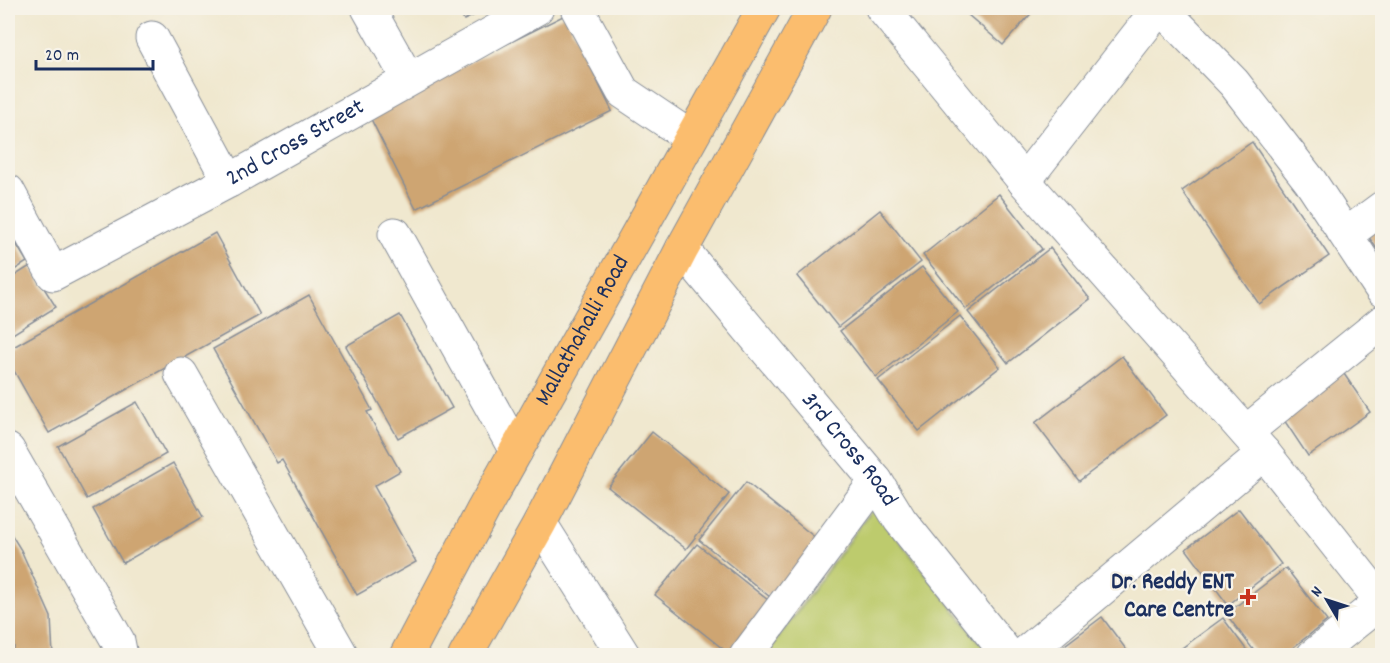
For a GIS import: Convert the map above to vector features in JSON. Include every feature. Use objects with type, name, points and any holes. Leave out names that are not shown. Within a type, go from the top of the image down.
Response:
[{"type":"main road","name":"Mallathahalli Road","points":[[406,656],[516,451],[764,8]]},
{"type":"main road","name":"Mallathahalli Road","points":[[465,656],[540,523],[682,249],[815,8]]},
{"type":"street","points":[[368,8],[408,79]]},
{"type":"street","name":"2nd Cross Street","points":[[8,191],[53,274],[229,181],[537,8]]},
{"type":"street","points":[[577,8],[623,92],[690,137]]},
{"type":"street","points":[[882,8],[1024,181],[1255,442],[1382,601],[1313,656]]},
{"type":"street","points":[[1024,181],[1160,8],[1234,83],[1310,181],[1383,290]]},
{"type":"street","points":[[152,38],[229,181]]},
{"type":"street","points":[[1347,234],[1383,208]]},
{"type":"street","points":[[395,234],[516,451]]},
{"type":"street","name":"3rd Cross Road","points":[[682,249],[876,481],[900,520],[1010,656]]},
{"type":"street","points":[[1022,656],[1383,322]]},
{"type":"street","points":[[181,374],[342,656]]},
{"type":"street","points":[[8,450],[118,641],[121,656]]},
{"type":"street","points":[[746,656],[876,481]]},
{"type":"street","points":[[540,523],[624,656]]},
{"type":"green space","points":[[873,507],[991,656],[765,656]]},
{"type":"building","points":[[458,8],[490,8],[464,20]]},
{"type":"building","points":[[960,8],[1036,8],[1003,45]]},
{"type":"building","points":[[565,15],[612,111],[416,209],[368,113]]},
{"type":"building","points":[[1252,142],[1329,256],[1259,304],[1182,191]]},
{"type":"building","points":[[999,194],[1042,249],[966,309],[923,255]]},
{"type":"building","points":[[880,210],[921,262],[838,327],[797,276]]},
{"type":"building","points":[[1382,223],[1382,257],[1367,234]]},
{"type":"building","points":[[8,230],[27,262],[8,274]]},
{"type":"building","points":[[215,233],[260,315],[49,433],[8,360],[8,350]]},
{"type":"building","points":[[1050,248],[1090,299],[1008,363],[968,312]]},
{"type":"building","points":[[30,266],[56,307],[8,337],[8,280]]},
{"type":"building","points":[[922,267],[958,312],[876,377],[840,331]]},
{"type":"building","points":[[309,295],[372,410],[367,412],[400,471],[374,486],[416,562],[357,595],[282,460],[277,463],[213,349]]},
{"type":"building","points":[[400,315],[452,408],[398,438],[346,346]]},
{"type":"building","points":[[960,316],[1000,367],[919,431],[878,380]]},
{"type":"building","points":[[1122,356],[1166,415],[1079,481],[1035,423]]},
{"type":"building","points":[[1342,371],[1370,412],[1308,456],[1280,414]]},
{"type":"building","points":[[137,402],[166,454],[87,499],[58,446]]},
{"type":"building","points":[[652,432],[729,494],[686,549],[608,487]]},
{"type":"building","points":[[173,463],[203,517],[123,563],[93,509]]},
{"type":"building","points":[[746,482],[822,543],[775,601],[699,540]]},
{"type":"building","points":[[1239,509],[1281,564],[1228,605],[1186,549]]},
{"type":"building","points":[[8,529],[21,550],[51,617],[53,656],[8,656],[8,649],[14,648],[13,605],[8,597]]},
{"type":"building","points":[[697,544],[773,604],[732,656],[655,595]]},
{"type":"building","points":[[1286,568],[1327,621],[1282,656],[1258,656],[1226,614]]},
{"type":"building","points":[[1102,617],[1131,656],[1066,656],[1061,648]]},
{"type":"building","points":[[1223,618],[1251,656],[1187,656],[1182,648]]},
{"type":"place","name":"Dr. Reddy ENT Care Centre","points":[[1248,597]]}]
